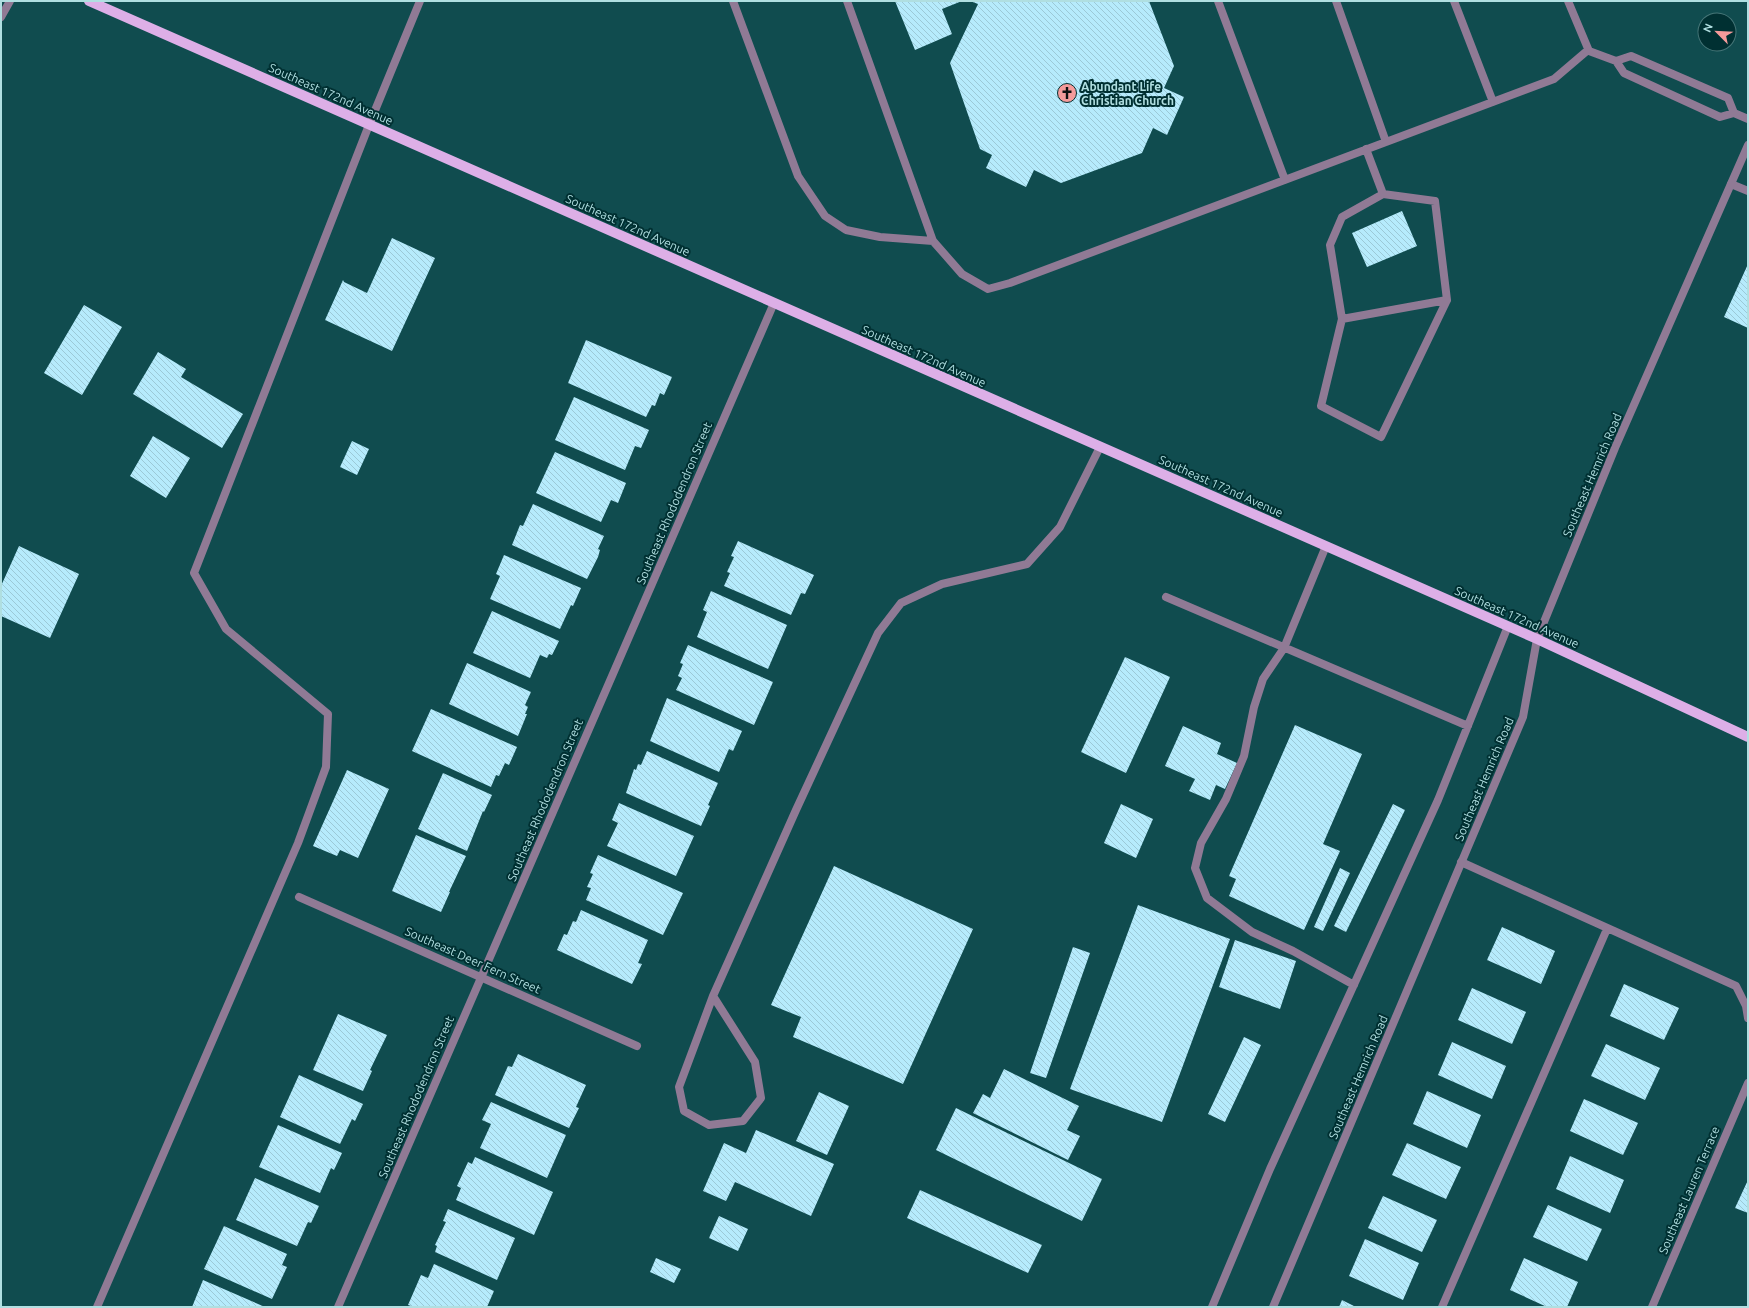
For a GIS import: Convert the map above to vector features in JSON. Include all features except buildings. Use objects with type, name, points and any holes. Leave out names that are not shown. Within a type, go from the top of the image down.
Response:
[{"type":"main road","name":"Southeast 172nd Avenue","points":[[89,1],[99,3],[369,125],[1508,626],[1748,738]]},
{"type":"street","points":[[1,17],[10,1]]},
{"type":"street","points":[[97,1307],[298,843],[326,767],[328,714],[226,630],[194,573],[369,125],[420,1]]},
{"type":"street","points":[[733,1],[798,176],[824,216],[846,230],[880,237],[933,240]]},
{"type":"street","points":[[847,1],[933,240],[962,274],[988,289],[1010,283],[1554,79],[1588,50]]},
{"type":"street","points":[[1218,1],[1285,180]]},
{"type":"street","points":[[1336,1],[1386,142]]},
{"type":"street","points":[[1454,1],[1493,102]]},
{"type":"street","points":[[1568,1],[1588,50],[1616,62],[1624,73],[1720,117],[1734,113],[1748,119]]},
{"type":"street","points":[[1616,62],[1631,56],[1728,98],[1734,113]]},
{"type":"street","name":"Southeast Hemrich Road","points":[[1273,1307],[1523,717],[1537,639],[1615,448],[1748,145]]},
{"type":"street","points":[[1366,150],[1383,194]]},
{"type":"street","points":[[1731,184],[1748,191]]},
{"type":"street","points":[[1383,194],[1435,201],[1448,300],[1381,437],[1321,406],[1342,319],[1330,245],[1342,217],[1383,194]]},
{"type":"street","points":[[1342,319],[1448,300]]},
{"type":"street","name":"Southeast Rhododendron Street","points":[[338,1307],[774,303]]},
{"type":"street","points":[[713,996],[755,1062],[761,1098],[743,1121],[708,1125],[684,1111],[678,1087],[713,996],[796,810],[878,633],[901,603],[942,584],[1027,564],[1060,527],[1100,447]]},
{"type":"street","points":[[1326,546],[1284,648],[1263,678],[1254,707],[1244,756],[1226,799],[1200,843],[1195,868],[1207,898],[1252,932],[1293,951],[1354,985]]},
{"type":"street","points":[[1166,597],[1468,726]]},
{"type":"street","points":[[1212,1307],[1270,1169],[1438,800],[1508,626]]},
{"type":"street","points":[[1461,862],[1606,929],[1736,986],[1746,1006],[1748,1018]]},
{"type":"street","name":"Southeast Deer Fern Street","points":[[299,897],[637,1046]]},
{"type":"street","points":[[1442,1307],[1606,929]]},
{"type":"street","name":"Southeast Lauren Terrace","points":[[1652,1307],[1748,1083]]},
{"type":"place","name":"Abundant Life Christian Church","points":[[1067,93]]}]
